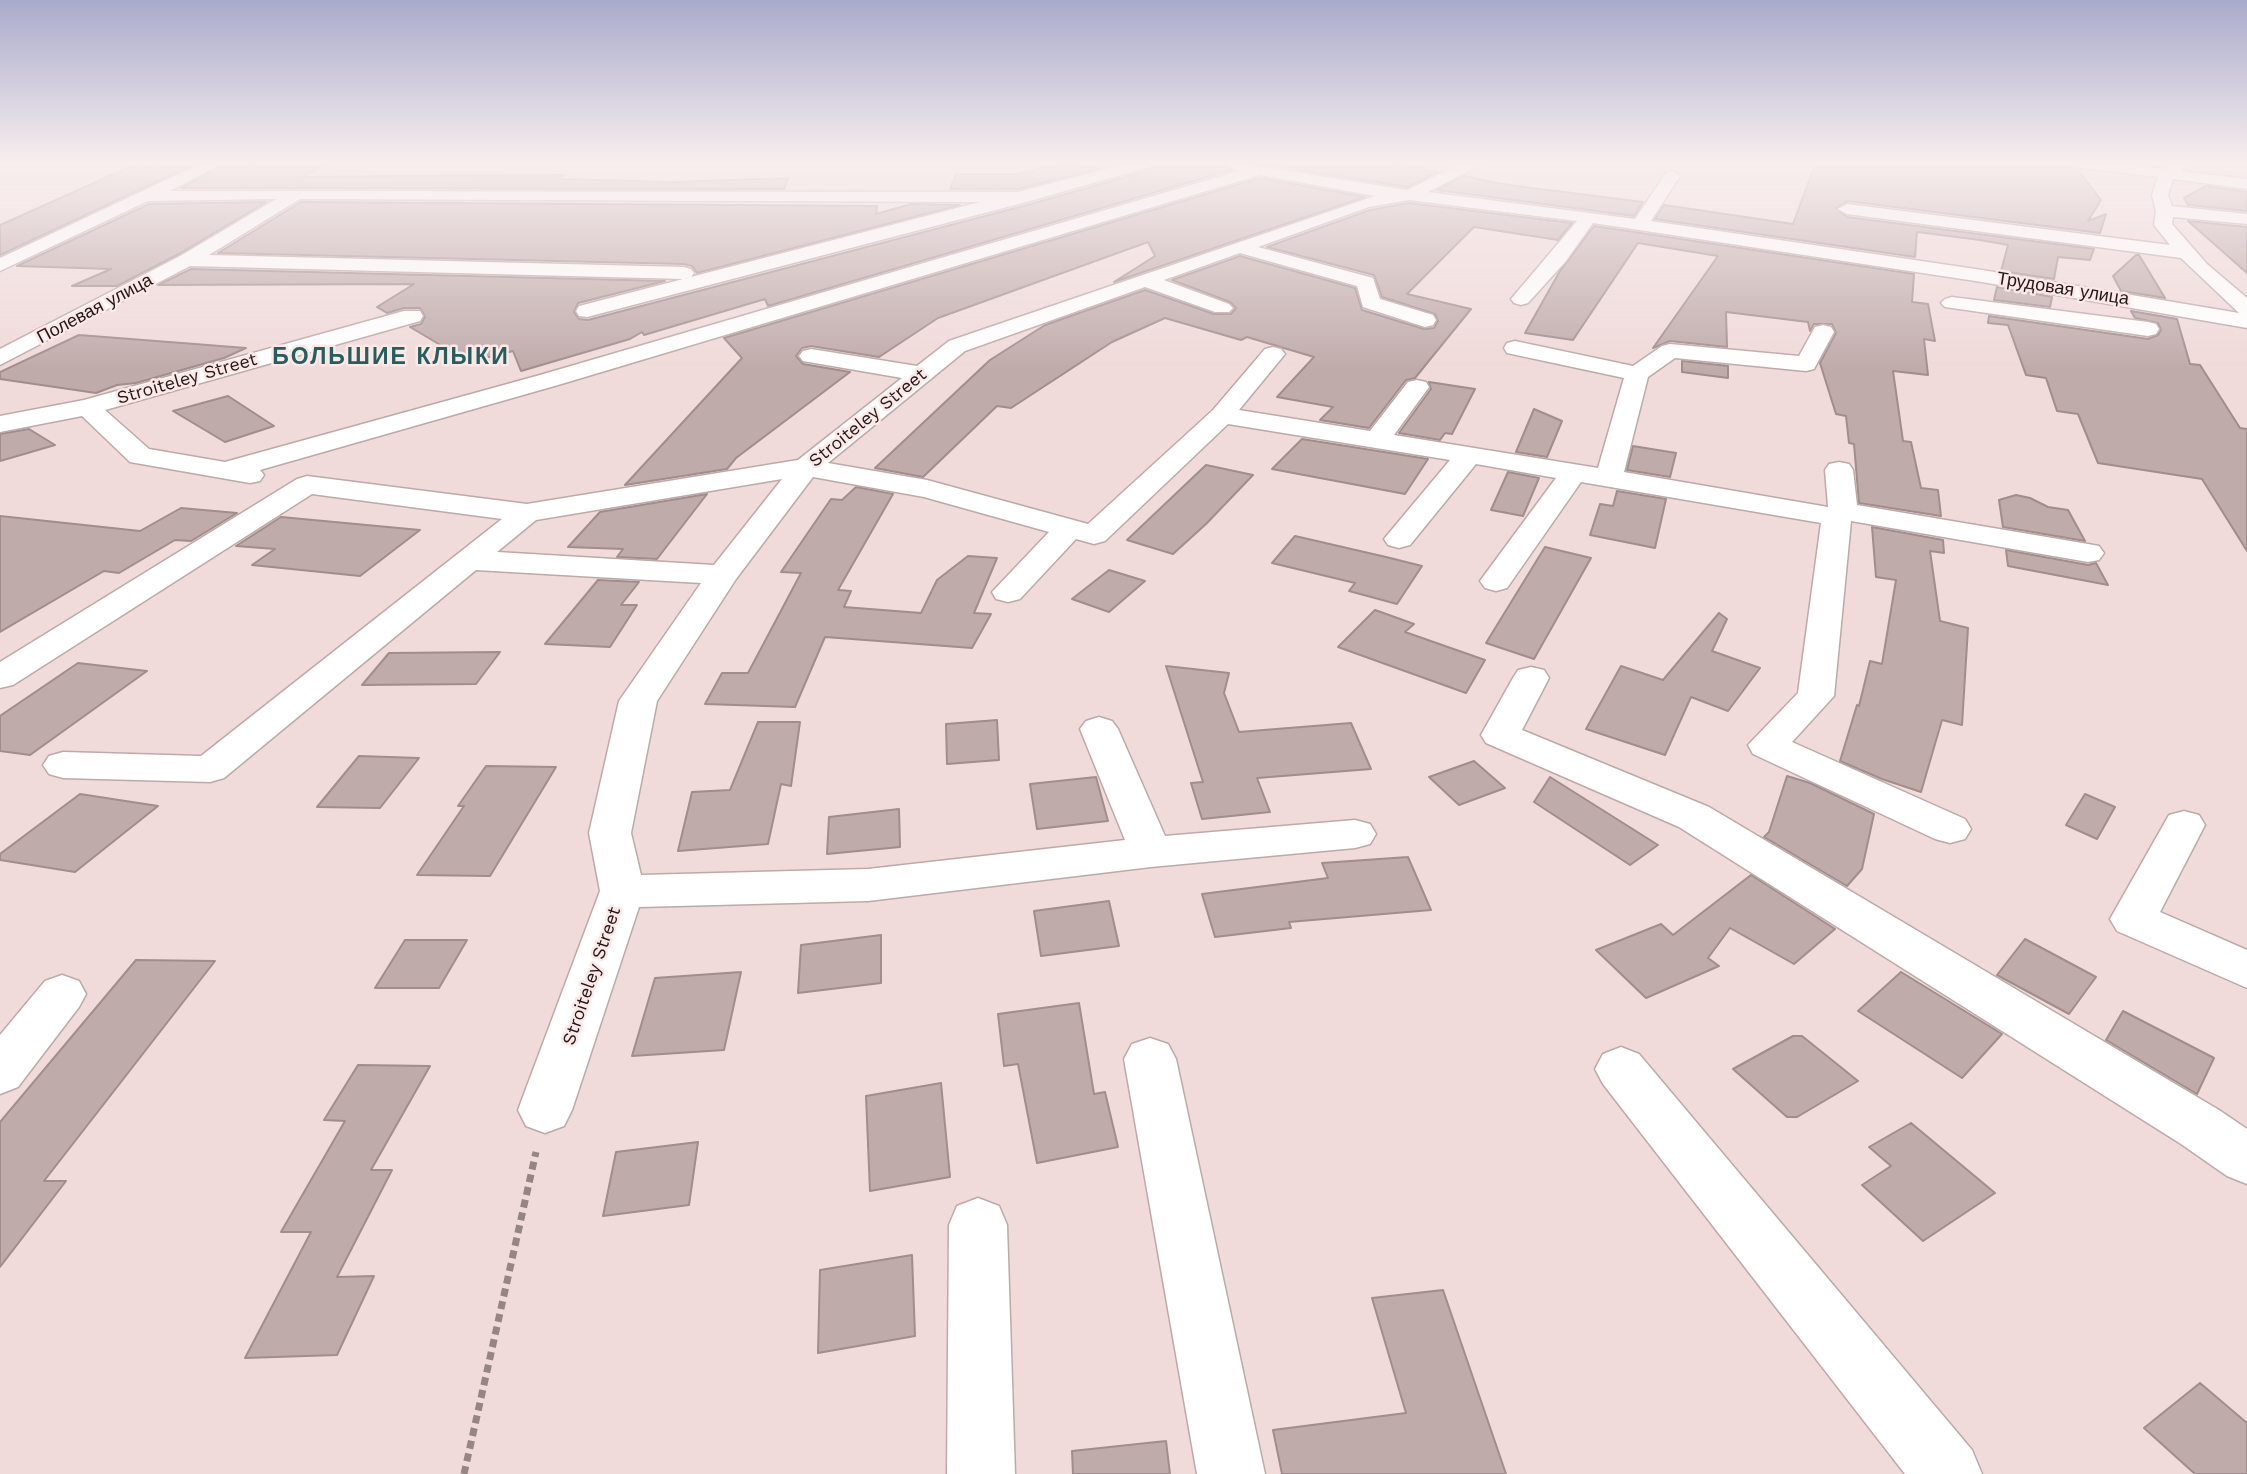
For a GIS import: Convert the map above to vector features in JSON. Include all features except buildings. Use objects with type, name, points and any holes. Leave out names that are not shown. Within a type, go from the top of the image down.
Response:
[{"type":"street","points":[[0,265],[72,231]]},
{"type":"street","name":"Полевая улица","points":[[0,358],[187,260],[236,231]]},
{"type":"street","points":[[587,311],[897,231]]},
{"type":"street","points":[[1042,231],[1047,232]]},
{"type":"street","points":[[225,471],[549,380],[1051,231]]},
{"type":"street","name":"Stroiteley Street","points":[[545,1110],[622,891],[610,833],[638,701],[723,575],[806,467],[957,346],[1285,231]]},
{"type":"street","points":[[1521,299],[1578,231]]},
{"type":"street","name":"Трудовая улица","points":[[1671,231],[1969,274],[2247,321]]},
{"type":"street","points":[[1995,231],[2194,260],[2235,271]]},
{"type":"street","points":[[2168,231],[2194,260],[2247,309]]},
{"type":"street","points":[[1238,247],[1366,282],[1370,303],[1425,320]]},
{"type":"street","points":[[1772,266],[1785,248]]},
{"type":"street","points":[[187,260],[731,275]]},
{"type":"street","points":[[1144,280],[1222,308]]},
{"type":"street","points":[[1952,303],[2172,333]]},
{"type":"street","name":"Stroiteley Street","points":[[0,424],[87,407],[412,316]]},
{"type":"street","points":[[1609,478],[1637,374],[1670,351],[1806,364],[1823,332]]},
{"type":"street","points":[[1515,348],[1637,374]]},
{"type":"street","points":[[87,407],[140,456],[307,485],[527,513],[806,467],[927,489],[1094,535],[1222,415],[1273,354]]},
{"type":"street","points":[[811,356],[922,374]]},
{"type":"street","points":[[1377,440],[1417,387]]},
{"type":"street","points":[[1222,415],[2088,553]]},
{"type":"street","points":[[1399,539],[1469,455]]},
{"type":"street","points":[[1839,470],[1840,514],[1816,696],[1767,745],[1950,829]]},
{"type":"street","points":[[1496,581],[1573,472]]},
{"type":"street","points":[[0,677],[307,485]]},
{"type":"street","points":[[63,765],[210,769],[527,513]]},
{"type":"street","points":[[1008,592],[1070,528]]},
{"type":"street","points":[[469,560],[723,575]]},
{"type":"street","points":[[1531,678],[1500,734],[1694,817],[2200,1127],[2247,1159]]},
{"type":"street","points":[[1099,729],[1150,852]]},
{"type":"street","points":[[2184,825],[2133,919],[2247,970]]},
{"type":"street","points":[[622,891],[868,885],[1150,852],[1355,834]]},
{"type":"street","points":[[0,1072],[62,993]]},
{"type":"street","points":[[1150,1059],[1231,1474]]},
{"type":"street","points":[[1621,1069],[1948,1474]]},
{"type":"street","points":[[978,1225],[981,1474]]},
{"type":"path","points":[[464,1474],[545,1110]]},
{"type":"district","name":"БОЛЬШИЕ КЛЫКИ","points":[[391,357]]}]
